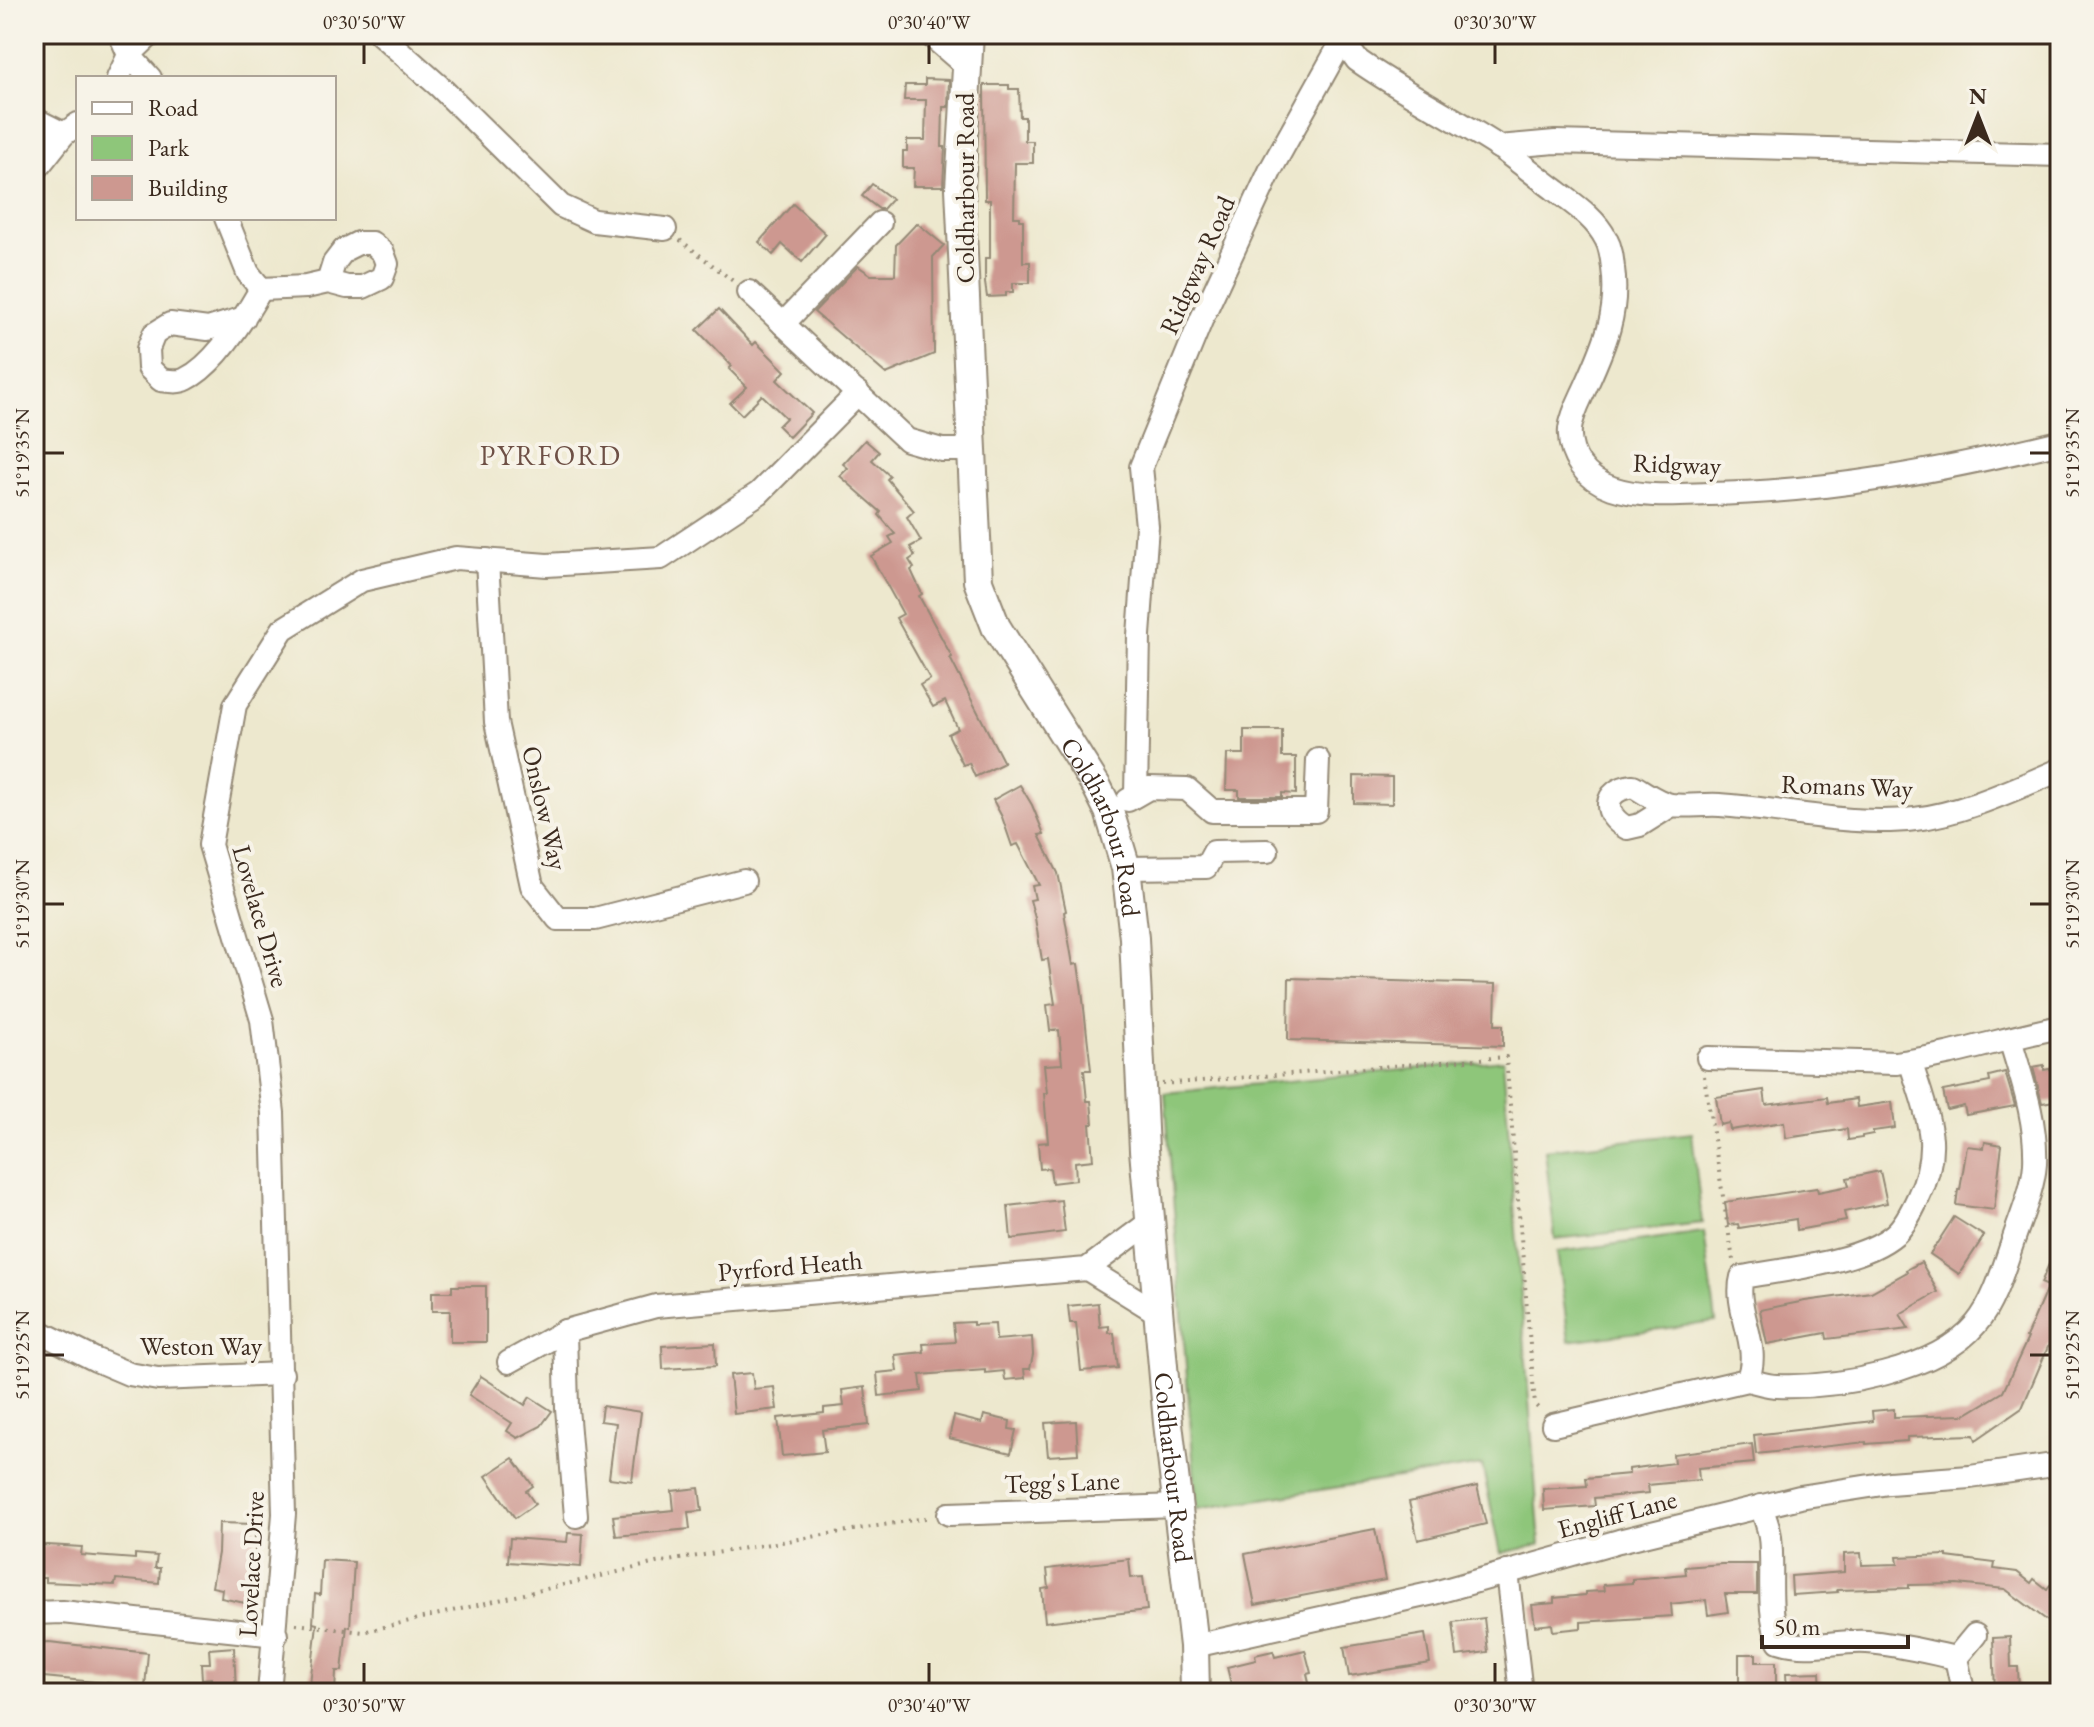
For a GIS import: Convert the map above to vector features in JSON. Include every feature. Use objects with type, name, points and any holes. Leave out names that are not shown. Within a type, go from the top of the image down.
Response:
[{"type":"main road","name":"Coldharbour Road","points":[[969,34],[960,188],[978,581],[996,627],[1097,787],[1109,811],[1126,868],[1134,938],[1150,1222],[1177,1506],[1194,1646],[1195,1693]]},
{"type":"street","points":[[124,44],[151,34]]},
{"type":"street","points":[[380,34],[439,86],[561,206],[594,221],[665,229]]},
{"type":"street","points":[[929,34],[966,66]]},
{"type":"street","name":"Ridgway","points":[[1346,38],[1352,55],[1363,64],[1498,147],[1590,218],[1605,236],[1610,247],[1615,282],[1612,321],[1571,425],[1570,440],[1580,467],[1594,479],[1610,487],[1643,494],[1768,492],[1967,465],[2060,442]]},
{"type":"street","name":"Ridgway Road","points":[[1136,795],[1139,635],[1147,526],[1141,467],[1202,318],[1271,169],[1346,38]]},
{"type":"street","points":[[118,76],[124,44]]},
{"type":"street","points":[[124,44],[148,76]]},
{"type":"street","points":[[34,119],[71,129],[34,172]]},
{"type":"street","points":[[1498,147],[1555,142],[2060,155]]},
{"type":"street","points":[[227,220],[248,273],[261,289]]},
{"type":"street","points":[[783,324],[880,223]]},
{"type":"street","points":[[261,289],[306,287],[328,282]]},
{"type":"street","points":[[244,318],[261,289]]},
{"type":"street","points":[[749,292],[907,440],[942,450],[972,450]]},
{"type":"street","name":"Lovelace Drive","points":[[269,1693],[284,1514],[273,1113],[262,1020],[210,845],[235,705],[283,629],[362,580],[456,558],[547,565],[661,558],[759,493],[858,393]]},
{"type":"street","name":"Onslow Way","points":[[487,560],[496,722],[532,886],[558,919],[595,919],[744,881]]},
{"type":"street","points":[[1109,811],[1149,788],[1187,789],[1212,811],[1316,811],[1318,760]]},
{"type":"street","name":"Romans Way","points":[[1672,805],[1719,805],[1881,821],[1915,819],[1980,802],[2060,770]]},
{"type":"street","points":[[1126,868],[1206,867],[1214,852],[1267,851]]},
{"type":"street","points":[[1722,1052],[1896,1063],[2060,1027]]},
{"type":"street","points":[[1553,1425],[1747,1380],[1775,1386],[1834,1383],[1905,1369],[1946,1350],[1976,1324],[1997,1288],[2035,1165],[2031,1110],[2010,1039]]},
{"type":"street","points":[[1747,1380],[1752,1369],[1750,1340],[1739,1286],[1742,1277],[1764,1262],[1841,1258],[1876,1247],[1897,1232],[1922,1191],[1929,1169],[1931,1140],[1910,1061]]},
{"type":"street","points":[[1150,1222],[1087,1269],[1158,1313]]},
{"type":"street","name":"Pyrford Heath","points":[[509,1362],[565,1331],[656,1306],[1087,1269]]},
{"type":"street","name":"Weston Way","points":[[34,1329],[129,1374],[158,1379],[282,1374]]},
{"type":"street","points":[[565,1331],[567,1408],[576,1516]]},
{"type":"street","name":"Engliff Lane","points":[[1194,1646],[1434,1593],[1800,1497],[1889,1483],[1970,1477],[2060,1464]]},
{"type":"street","name":"Tegg's Lane","points":[[949,1514],[1177,1506]]},
{"type":"street","points":[[1761,1506],[1770,1535],[1771,1599],[1774,1630],[1779,1641],[1795,1646],[1865,1642],[1956,1658]]},
{"type":"street","points":[[1507,1572],[1521,1693]]},
{"type":"street","points":[[34,1613],[62,1612],[276,1629]]},
{"type":"street","points":[[1956,1658],[1975,1635]]},
{"type":"street","points":[[1956,1658],[1962,1686]]},
{"type":"path","points":[[665,229],[749,292]]},
{"type":"path","points":[[1722,1052],[1703,1077],[1731,1256],[1742,1277]]},
{"type":"path","points":[[1157,1084],[1506,1057],[1535,1405],[1553,1425]]},
{"type":"path","points":[[276,1629],[363,1632],[656,1563],[949,1514]]},
{"type":"green space","points":[[1503,1060],[1540,1545],[1501,1553],[1482,1465],[1197,1509],[1165,1093]]},
{"type":"green space","points":[[1692,1133],[1702,1223],[1555,1239],[1545,1150]]},
{"type":"green space","points":[[1704,1232],[1716,1322],[1569,1341],[1557,1252]]},
{"type":"building","points":[[925,79],[949,80],[948,107],[943,107],[943,186],[913,186],[914,168],[903,168],[903,151],[907,151],[907,140],[925,140],[926,100],[904,100],[905,85],[925,85]]},
{"type":"building","points":[[984,85],[1009,85],[1009,89],[1019,89],[1020,117],[1025,117],[1025,141],[1033,141],[1033,163],[1015,163],[1014,217],[1023,220],[1023,262],[1030,262],[1030,283],[1013,283],[1013,292],[1006,292],[1006,296],[987,297],[985,283],[985,258],[990,258],[990,200],[985,200]]},
{"type":"building","points":[[872,184],[892,199],[883,209],[862,196]]},
{"type":"building","points":[[793,204],[826,234],[802,262],[782,244],[773,255],[759,242]]},
{"type":"building","points":[[917,223],[944,245],[933,257],[934,354],[886,374],[814,312],[858,266],[871,275],[895,275],[896,245]]},
{"type":"building","points":[[719,309],[753,345],[756,342],[785,371],[777,380],[812,413],[789,437],[778,426],[786,418],[762,395],[742,415],[730,403],[747,387],[729,369],[732,366],[697,330]]},
{"type":"building","points":[[865,440],[879,452],[872,460],[890,476],[887,479],[914,511],[907,517],[921,541],[910,547],[915,556],[909,560],[922,594],[919,596],[1004,763],[975,777],[969,763],[963,765],[948,734],[958,729],[945,701],[933,707],[920,685],[930,679],[896,618],[903,614],[871,556],[893,543],[889,537],[895,534],[879,515],[881,512],[840,476],[848,468],[843,464]]},
{"type":"building","points":[[1244,730],[1282,730],[1282,757],[1296,757],[1296,794],[1239,797],[1239,790],[1226,790],[1227,754],[1244,754]]},
{"type":"building","points":[[1354,776],[1392,777],[1392,804],[1354,803]]},
{"type":"building","points":[[1020,785],[1032,805],[1044,834],[1039,835],[1058,873],[1073,965],[1078,964],[1091,1070],[1084,1070],[1087,1101],[1091,1101],[1093,1160],[1075,1162],[1076,1180],[1052,1183],[1050,1168],[1040,1169],[1038,1143],[1048,1142],[1044,1065],[1062,1064],[1059,1030],[1050,1031],[1047,1005],[1055,1004],[1048,959],[1042,960],[1030,900],[1035,899],[1032,886],[1039,885],[1018,844],[1012,846],[993,800]]},
{"type":"building","points":[[1289,978],[1496,984],[1495,1025],[1503,1025],[1503,1046],[1288,1040]]},
{"type":"building","points":[[2044,1065],[2044,1070],[2060,1067],[2060,1100],[2042,1103],[2033,1067]]},
{"type":"building","points":[[2005,1072],[2015,1106],[1966,1115],[1964,1106],[1947,1110],[1943,1091],[1990,1082],[1989,1076]]},
{"type":"building","points":[[1764,1090],[1766,1105],[1827,1097],[1828,1103],[1856,1099],[1857,1107],[1892,1102],[1895,1128],[1873,1131],[1873,1134],[1862,1138],[1848,1140],[1847,1129],[1786,1138],[1784,1122],[1730,1130],[1729,1123],[1720,1125],[1716,1097]]},
{"type":"building","points":[[1985,1142],[2002,1145],[1994,1210],[1956,1205],[1967,1146],[1984,1148]]},
{"type":"building","points":[[1880,1171],[1887,1203],[1844,1212],[1846,1221],[1797,1230],[1796,1219],[1739,1228],[1738,1224],[1728,1225],[1725,1202],[1849,1186],[1847,1178]]},
{"type":"building","points":[[1061,1200],[1065,1232],[1011,1239],[1008,1206]]},
{"type":"building","points":[[1954,1217],[1984,1236],[1959,1274],[1930,1254]]},
{"type":"building","points":[[2060,1238],[2060,1319],[2022,1408],[1976,1440],[1974,1435],[1907,1437],[1907,1441],[1866,1442],[1756,1454],[1754,1435],[1873,1421],[1872,1411],[1894,1409],[1894,1417],[1965,1415],[2003,1392],[2048,1286],[2041,1283]]},
{"type":"building","points":[[1921,1262],[1938,1292],[1900,1314],[1909,1329],[1827,1339],[1826,1333],[1767,1344],[1760,1310],[1871,1292]]},
{"type":"building","points":[[452,1286],[486,1286],[486,1342],[450,1342],[450,1311],[432,1311],[432,1292],[452,1292]]},
{"type":"building","points":[[1098,1303],[1100,1327],[1109,1326],[1109,1333],[1114,1333],[1118,1368],[1081,1371],[1076,1323],[1070,1323],[1068,1306]]},
{"type":"building","points":[[973,1322],[973,1325],[995,1324],[996,1340],[1032,1337],[1033,1355],[1030,1369],[1024,1369],[1025,1378],[1005,1380],[1004,1371],[985,1373],[985,1370],[920,1375],[922,1391],[879,1396],[877,1373],[897,1371],[895,1355],[924,1352],[923,1344],[955,1342],[953,1323]]},
{"type":"building","points":[[715,1343],[716,1366],[663,1369],[662,1346]]},
{"type":"building","points":[[752,1373],[754,1389],[774,1387],[777,1409],[734,1414],[730,1375]]},
{"type":"building","points":[[481,1376],[525,1405],[530,1397],[552,1411],[541,1426],[518,1438],[507,1431],[512,1423],[469,1395]]},
{"type":"building","points":[[865,1387],[869,1425],[822,1430],[825,1452],[782,1456],[778,1418],[824,1413],[824,1408],[844,1406],[842,1390]]},
{"type":"building","points":[[602,1406],[641,1412],[632,1481],[609,1478],[616,1423],[600,1421]]},
{"type":"building","points":[[984,1415],[1010,1421],[1009,1429],[1016,1430],[1011,1453],[949,1438],[954,1416],[982,1423]]},
{"type":"building","points":[[1076,1421],[1078,1454],[1048,1456],[1045,1423]]},
{"type":"building","points":[[1752,1444],[1754,1463],[1698,1468],[1699,1480],[1648,1485],[1649,1493],[1594,1498],[1595,1506],[1544,1510],[1543,1489],[1587,1486],[1586,1478],[1629,1474],[1629,1469],[1674,1463],[1673,1454]]},
{"type":"building","points":[[513,1458],[533,1486],[526,1491],[535,1504],[515,1518],[486,1476]]},
{"type":"building","points":[[1477,1486],[1486,1524],[1418,1540],[1409,1502]]},
{"type":"building","points":[[699,1488],[702,1511],[688,1512],[690,1529],[616,1536],[613,1516],[674,1510],[672,1491]]},
{"type":"building","points":[[219,1523],[255,1524],[255,1553],[245,1603],[221,1598],[222,1589],[212,1587]]},
{"type":"building","points":[[1375,1529],[1385,1580],[1255,1605],[1245,1554]]},
{"type":"building","points":[[568,1533],[583,1534],[581,1567],[508,1562],[510,1538],[567,1542]]},
{"type":"building","points":[[34,1546],[82,1547],[81,1555],[135,1559],[135,1554],[157,1556],[155,1568],[160,1568],[159,1583],[116,1579],[115,1585],[45,1582],[45,1578],[34,1578]]},
{"type":"building","points":[[1861,1553],[1862,1565],[1898,1564],[1897,1557],[1947,1555],[1995,1563],[1994,1569],[2017,1572],[2031,1583],[2034,1579],[2047,1589],[2050,1585],[2060,1592],[2060,1630],[2005,1589],[1957,1584],[1909,1585],[1909,1588],[1792,1595],[1791,1576],[1844,1572],[1844,1554]]},
{"type":"building","points":[[1129,1559],[1131,1578],[1143,1577],[1147,1610],[1045,1622],[1042,1589],[1049,1588],[1047,1569]]},
{"type":"building","points":[[322,1560],[354,1562],[350,1627],[347,1626],[342,1671],[336,1671],[335,1693],[309,1693],[317,1624],[313,1623],[315,1594],[320,1595]]},
{"type":"building","points":[[1757,1564],[1757,1594],[1725,1594],[1728,1612],[1708,1615],[1706,1600],[1671,1604],[1672,1616],[1581,1622],[1581,1628],[1553,1631],[1552,1624],[1535,1626],[1532,1605],[1554,1603],[1554,1598],[1604,1591],[1603,1585],[1632,1583],[1632,1579],[1686,1574],[1685,1567]]},
{"type":"building","points":[[1484,1618],[1488,1652],[1457,1656],[1453,1622]]},
{"type":"building","points":[[1425,1634],[1430,1663],[1349,1676],[1344,1647]]},
{"type":"building","points":[[2010,1637],[2011,1667],[2018,1667],[2019,1693],[1995,1693],[1993,1638]]},
{"type":"building","points":[[34,1643],[148,1653],[145,1687],[34,1676]]},
{"type":"building","points":[[234,1647],[236,1691],[212,1693],[211,1678],[202,1679],[201,1663],[210,1663],[209,1649]]},
{"type":"building","points":[[1305,1650],[1311,1673],[1307,1674],[1311,1691],[1233,1693],[1227,1667],[1256,1660],[1255,1655],[1273,1651],[1275,1657]]},
{"type":"building","points":[[1739,1654],[1756,1654],[1756,1662],[1776,1662],[1776,1686],[1739,1686]]},
{"type":"building","points":[[1820,1672],[1821,1693],[1787,1693],[1786,1673]]},
{"type":"district","name":"PYRFORD","points":[[551,455]]}]
